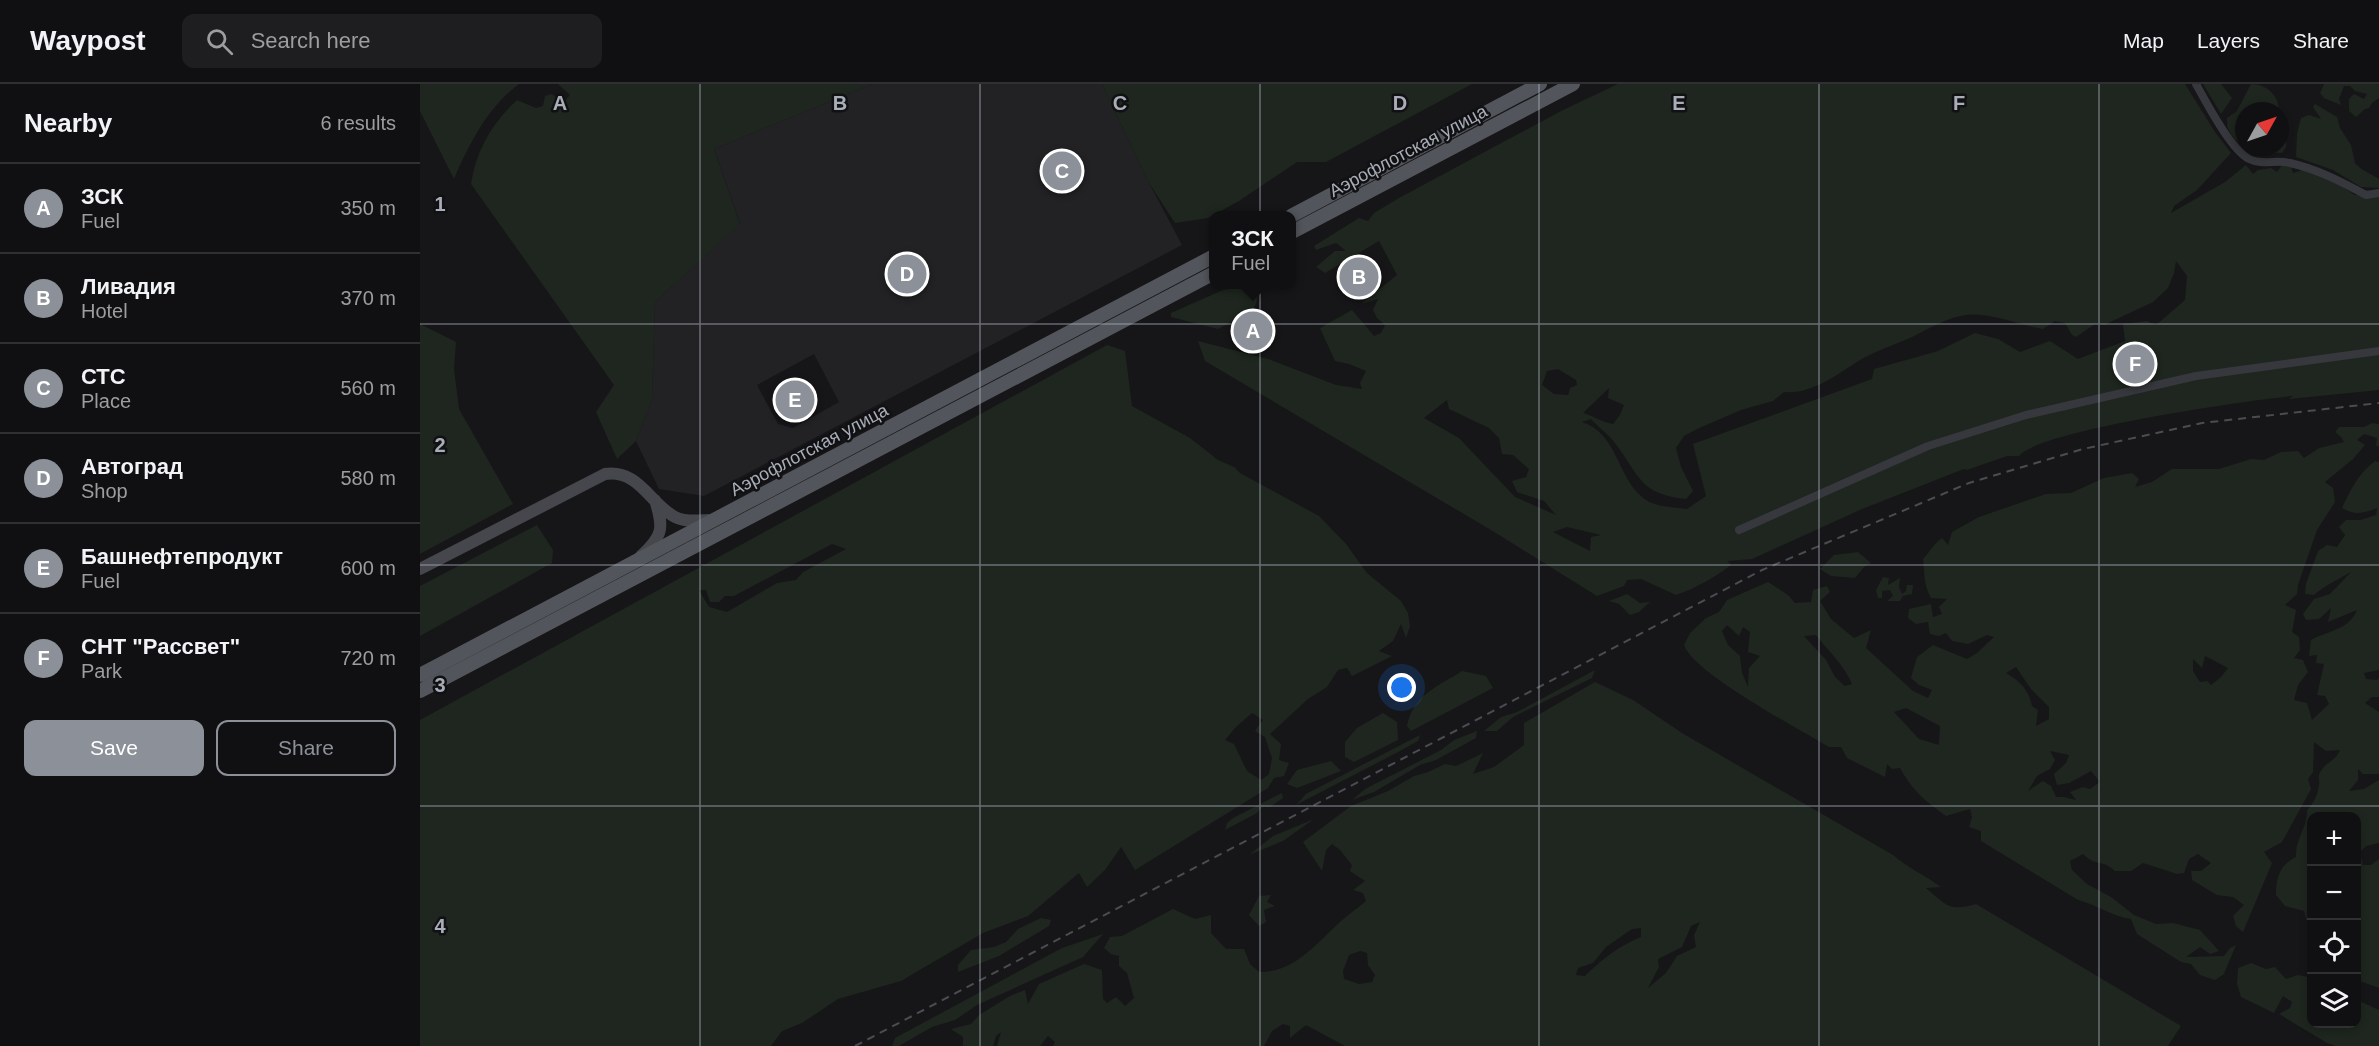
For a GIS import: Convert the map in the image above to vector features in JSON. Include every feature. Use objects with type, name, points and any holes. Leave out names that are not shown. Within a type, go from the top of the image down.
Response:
[{"type":"main road","name":"Аэрофлотская улица","points":[[1296,213],[1540,84]]},
{"type":"main road","name":"Аэрофлотская улица","points":[[1296,230],[1573,84]]},
{"type":"main road","name":"Аэрофлотская улица","points":[[420,675],[1209,259]]},
{"type":"main road","name":"Аэрофлотская улица","points":[[420,691],[1209,276]]},
{"type":"street","points":[[2196,84],[2220,125],[2247,159],[2263,164],[2288,162],[2338,179],[2366,195],[2379,193]]},
{"type":"street","points":[[1739,530],[1928,446],[2026,415],[2196,376],[2379,351]]},
{"type":"street","points":[[420,569],[605,474],[613,473],[628,477],[642,486],[677,518],[713,520]]},
{"type":"street","points":[[634,562],[655,542],[660,532],[660,516],[654,499]]},
{"type":"shaded area","points":[[420,84],[519,84],[498,104],[480,127],[454,179],[420,111]]},
{"type":"shaded area","points":[[558,84],[872,84],[714,149],[740,224],[655,302],[652,399],[636,441],[617,459],[596,412],[614,385],[471,184],[481,149],[500,118],[517,100],[536,108],[543,106],[545,96],[552,94],[563,103],[570,95]]},
{"type":"shaded area","points":[[872,84],[1102,84],[1149,183],[1182,245],[704,496],[659,489],[636,441],[652,399],[655,302],[740,223],[714,149]],"holes":[[[814,354],[839,402],[793,428],[778,424],[757,385]]]},
{"type":"shaded area","points":[[1102,84],[1472,84],[1326,162],[1297,162],[1239,201],[1221,211],[1209,211],[1208,218],[1175,223],[1149,183]]},
{"type":"shaded area","points":[[1618,84],[2185,84],[2231,153],[2197,190],[2174,206],[2171,213],[2225,182],[2246,165],[2253,174],[2258,170],[2271,168],[2277,172],[2282,165],[2291,166],[2293,173],[2306,169],[2337,183],[2355,195],[2379,191],[2379,390],[2235,403],[2064,436],[2035,446],[2019,456],[2007,456],[1967,470],[1964,469],[1862,509],[1752,559],[1728,561],[1731,565],[1718,574],[1676,595],[1641,579],[1627,580],[1624,586],[1597,596],[1491,530],[1205,361],[1198,341],[1268,359],[1336,385],[1362,389],[1360,383],[1366,371],[1335,361],[1320,328],[1352,310],[1374,336],[1381,333],[1385,325],[1377,318],[1373,310],[1378,299],[1361,304],[1397,275],[1379,241],[1325,273],[1316,267],[1335,251],[1346,251],[1336,243],[1316,250],[1314,246],[1359,218],[1368,221],[1374,213],[1399,198],[1563,110]],"holes":[[[2176,261],[2187,276],[2185,300],[2156,325],[2147,321],[2123,324],[2125,341],[2078,359],[2050,341],[2020,352],[1998,339],[1975,333],[1938,351],[1874,369],[1872,379],[1693,444],[1706,496],[1687,509],[1657,505],[1642,497],[1627,478],[1603,435],[1582,422],[1591,419],[1615,443],[1642,482],[1649,488],[1670,497],[1686,499],[1693,491],[1681,467],[1676,448],[1684,436],[1697,429],[1741,410],[1773,401],[1784,392],[1814,387],[1872,354],[1958,316],[1984,315],[2043,329],[2055,321],[2065,323],[2072,335],[2076,337],[2095,324],[2104,325],[2153,302],[2168,288]],[[1558,369],[1576,380],[1577,385],[1570,388],[1568,395],[1554,394],[1542,385],[1547,371]],[[1609,388],[1608,398],[1624,405],[1613,424],[1583,413]],[[1447,400],[1449,409],[1489,428],[1499,438],[1502,454],[1513,455],[1529,469],[1526,477],[1512,481],[1517,492],[1544,501],[1556,515],[1515,497],[1459,438],[1424,418]],[[1567,527],[1601,535],[1591,537],[1590,551],[1553,532]]]},
{"type":"shaded area","points":[[2203,84],[2221,84],[2232,98],[2221,114]]},
{"type":"shaded area","points":[[2251,84],[2266,88],[2277,102],[2242,102]]},
{"type":"shaded area","points":[[2324,84],[2379,84],[2379,98],[2356,117],[2349,111],[2349,99],[2354,94],[2364,99],[2367,94],[2355,91],[2350,86],[2344,86],[2339,99],[2341,105],[2324,98],[2320,93]]},
{"type":"shaded area","points":[[2315,104],[2337,117],[2340,128],[2351,145],[2355,163],[2379,179],[2379,188],[2361,187],[2333,170],[2296,157],[2297,133],[2301,118],[2309,115],[2321,119],[2313,107]]},
{"type":"shaded area","points":[[2235,112],[2235,138],[2228,127],[2227,118]]},
{"type":"shaded area","points":[[1258,289],[1256,304],[1245,315],[1218,329],[1171,317],[1171,313],[1223,290]]},
{"type":"shaded area","points":[[420,324],[456,342],[454,369],[459,409],[513,504],[420,554]]},
{"type":"shaded area","points":[[1107,345],[1125,351],[1132,406],[1190,438],[1218,460],[1234,467],[1240,473],[1319,516],[1346,544],[1367,573],[1401,601],[1408,613],[1410,626],[1406,638],[1401,624],[1393,641],[1379,651],[1392,656],[1352,676],[1347,668],[1338,670],[1327,687],[1308,699],[1270,734],[1281,744],[1279,760],[1289,763],[1284,776],[1274,778],[1268,788],[1135,870],[1121,847],[1105,870],[1087,887],[1079,873],[1028,916],[983,933],[901,981],[838,999],[802,1023],[782,1031],[771,1046],[420,1046],[420,720]],"holes":[[[832,544],[846,549],[803,572],[796,580],[777,583],[727,612],[709,607],[699,590],[706,590],[710,602],[719,602],[725,596],[734,596]],[[1252,713],[1263,720],[1255,731],[1265,737],[1272,758],[1269,774],[1261,780],[1247,771],[1234,744],[1225,740]]]},
{"type":"shaded area","points":[[2372,423],[2379,424],[2379,446],[2376,446],[2377,438],[2364,434],[2357,440],[2365,445],[2353,459],[2325,482],[2333,488],[2335,502],[2317,530],[2297,594],[2285,605],[2296,610],[2292,632],[2299,637],[2300,650],[2294,658],[2303,660],[2308,672],[2298,685],[2294,700],[2307,703],[2312,720],[2329,704],[2325,696],[2317,695],[2324,664],[2316,663],[2317,655],[2309,656],[2311,640],[2344,626],[2357,610],[2328,622],[2331,608],[2319,619],[2306,620],[2303,614],[2314,599],[2330,594],[2351,572],[2314,595],[2305,594],[2306,584],[2318,551],[2327,545],[2337,547],[2345,535],[2339,527],[2346,520],[2361,520],[2376,515],[2377,508],[2360,513],[2342,508],[2359,477],[2375,461],[2379,462],[2379,670],[2364,673],[2366,679],[2377,680],[2379,678],[2379,697],[2372,697],[2365,703],[2379,712],[2379,774],[2363,774],[2358,769],[2358,780],[2349,791],[2364,789],[2379,780],[2379,843],[2366,846],[2361,851],[2361,812],[2307,812],[2318,791],[2321,771],[2340,750],[2326,751],[2314,742],[2313,772],[2308,779],[2311,789],[2282,842],[2264,852],[2272,863],[2243,932],[2236,926],[2233,916],[2244,905],[2233,897],[2217,895],[2192,880],[2191,871],[2201,871],[2211,863],[2198,854],[2189,859],[2184,873],[2177,874],[2143,863],[2131,871],[2115,871],[2083,854],[2070,861],[2072,870],[2087,884],[2111,897],[2134,915],[2156,924],[2173,923],[2200,930],[2219,951],[2210,954],[2200,947],[2186,957],[2224,956],[2230,948],[2236,945],[2224,974],[2215,980],[2200,975],[2191,964],[2181,962],[2137,934],[2131,919],[2078,900],[1981,841],[1981,831],[1969,827],[1972,817],[1970,809],[1946,816],[1920,795],[1900,768],[1892,769],[1887,764],[1885,777],[1847,758],[1841,747],[1829,747],[1726,685],[1692,657],[1684,645],[1690,633],[1706,618],[1719,612],[1727,600],[1768,582],[1788,595],[1795,603],[1811,602],[1813,590],[1827,586],[1830,592],[1820,601],[1831,619],[1854,638],[1871,630],[1866,648],[1913,691],[1928,698],[1932,690],[1919,685],[1911,678],[1917,657],[1933,645],[1967,659],[1994,637],[1987,635],[1968,644],[1952,641],[1946,633],[1939,636],[1930,634],[1928,622],[1916,624],[1908,618],[1909,609],[1931,604],[1933,617],[1942,614],[1939,607],[1947,599],[1931,598],[1925,583],[1923,559],[1942,538],[1948,545],[1952,532],[1979,517],[2046,494],[2071,493],[2104,478],[2132,473],[2139,479],[2135,487],[2152,482],[2172,469],[2219,469],[2251,459],[2264,460],[2281,452],[2298,451],[2304,458],[2319,448],[2344,442],[2335,432],[2339,427],[2364,427]],"holes":[[[1727,625],[1739,636],[1743,627],[1750,632],[1748,652],[1760,656],[1749,668],[1748,687],[1742,673],[1740,656],[1728,645],[1722,631]],[[1816,635],[1841,665],[1852,684],[1845,686],[1835,677],[1826,660],[1804,636]],[[2205,656],[2228,668],[2211,685],[2207,681],[2200,682],[2193,671],[2193,659],[2202,668]],[[2016,667],[2031,689],[2049,707],[2049,719],[2036,726],[2038,710],[2032,706],[2023,686],[2006,673]],[[1906,708],[1940,726],[1939,745],[1919,739],[1894,712]],[[2050,751],[2069,755],[2066,763],[2054,774],[2057,785],[2069,783],[2091,771],[2100,782],[2090,789],[2083,787],[2070,792],[2076,800],[2056,797],[2051,786],[2043,781],[2028,791],[2037,776],[2050,769],[2055,760]]]},
{"type":"shaded area","points":[[537,525],[553,550],[552,563],[420,636],[420,586]]},
{"type":"shaded area","points":[[1858,552],[1871,563],[1864,567],[1855,578],[1831,576],[1820,569],[1834,555]]},
{"type":"shaded area","points":[[1883,577],[1889,578],[1888,585],[1900,578],[1899,587],[1902,594],[1906,591],[1907,585],[1913,585],[1912,594],[1903,596],[1900,601],[1887,601],[1893,596],[1890,590],[1882,591],[1882,598],[1878,598],[1876,590]]},
{"type":"shaded area","points":[[1627,594],[1640,603],[1650,602],[1639,612],[1630,615],[1619,604],[1609,601]]},
{"type":"shaded area","points":[[1595,670],[1592,678],[1513,717],[1497,731],[1484,731],[1501,717],[1517,712]]},
{"type":"shaded area","points":[[1462,671],[1486,676],[1493,688],[1411,731],[1407,726],[1410,715],[1420,699]]},
{"type":"shaded area","points":[[1595,682],[1633,700],[1682,733],[1893,855],[1941,887],[1926,888],[1943,903],[1954,907],[1976,904],[2181,1026],[2168,1046],[1345,1046],[1306,1025],[1290,1038],[1290,1026],[1283,1024],[1272,1031],[1264,1046],[1053,1046],[1055,1042],[1048,1036],[1040,1046],[997,1046],[1001,1032],[996,1036],[993,1046],[963,1046],[963,1037],[951,1029],[971,1024],[979,1015],[1010,996],[1025,990],[1028,1004],[1039,984],[1084,964],[1102,970],[1103,999],[1107,1003],[1116,997],[1125,1006],[1134,998],[1127,973],[1119,966],[1119,956],[1111,954],[1104,948],[1110,937],[1122,936],[1173,909],[1195,919],[1211,915],[1211,933],[1226,949],[1244,949],[1250,964],[1259,972],[1283,968],[1314,947],[1366,901],[1363,893],[1353,890],[1365,881],[1350,871],[1352,865],[1340,850],[1332,844],[1326,850],[1322,871],[1303,842],[1351,806],[1388,791],[1414,776],[1445,764],[1456,766],[1483,753],[1473,774],[1494,767],[1524,745],[1524,723]],"holes":[[[1700,922],[1694,935],[1696,947],[1677,956],[1666,973],[1648,988],[1659,967],[1658,959],[1682,947],[1691,926]],[[1641,928],[1641,937],[1625,944],[1585,976],[1576,975],[1578,968],[1593,963],[1606,947],[1632,929]],[[1360,951],[1367,953],[1368,965],[1375,975],[1372,982],[1359,984],[1344,979],[1343,971],[1349,955]]]},
{"type":"shaded area","points":[[1383,713],[1397,722],[1398,740],[1354,762],[1345,757],[1345,742],[1357,728]]},
{"type":"shaded area","points":[[1477,731],[1476,738],[1436,760],[1420,765],[1374,792],[1352,800],[1365,789],[1441,750],[1454,740]]},
{"type":"shaded area","points":[[1420,735],[1418,741],[1296,805],[1306,794]]},
{"type":"shaded area","points":[[1331,761],[1341,771],[1297,788],[1287,784],[1297,770]]},
{"type":"shaded area","points":[[1282,793],[1283,798],[1270,807],[1262,807],[1257,813],[1225,830],[1227,823],[1233,818]]},
{"type":"shaded area","points":[[2307,816],[2307,922],[2304,911],[2285,906],[2276,895],[2280,872],[2296,857],[2297,844]]},
{"type":"shaded area","points":[[1314,819],[1283,841],[1249,855],[1273,836]]},
{"type":"shaded area","points":[[2361,856],[2363,865],[2371,865],[2379,859],[2379,988],[2361,981]]},
{"type":"shaded area","points":[[1271,895],[1267,902],[1275,906],[1264,910],[1266,922],[1259,926],[1249,915],[1259,896]]},
{"type":"shaded area","points":[[1041,918],[1051,920],[1049,926],[999,956],[958,972],[958,965],[971,950],[994,947],[1006,942],[1018,929]]},
{"type":"shaded area","points":[[1103,934],[1083,957],[977,1005],[955,1020],[932,1027],[899,1046],[892,1046],[895,1038],[1062,948]]},
{"type":"shaded area","points":[[2251,963],[2266,969],[2275,967],[2286,979],[2298,975],[2307,977],[2307,1028],[2361,1028],[2361,1002],[2379,1010],[2379,1046],[2336,1046],[2327,1043],[2279,1014],[2290,1008],[2292,1002],[2283,996],[2274,1013],[2241,997],[2237,984],[2238,968]]},
{"type":"railway","points":[[855,1046],[1762,570],[1969,483],[2083,449],[2202,423],[2379,403]]},
{"type":"place","name":"СТС","points":[[1062,171]]},
{"type":"place","name":"Автоград","points":[[907,274]]},
{"type":"place","name":"Ливадия","points":[[1359,277]]},
{"type":"place","name":"ЗСК","points":[[1253,331]]},
{"type":"place","name":"СНТ \"Рассвет\"","points":[[2135,364]]},
{"type":"place","name":"Башнефтепродукт","points":[[795,400]]}]
